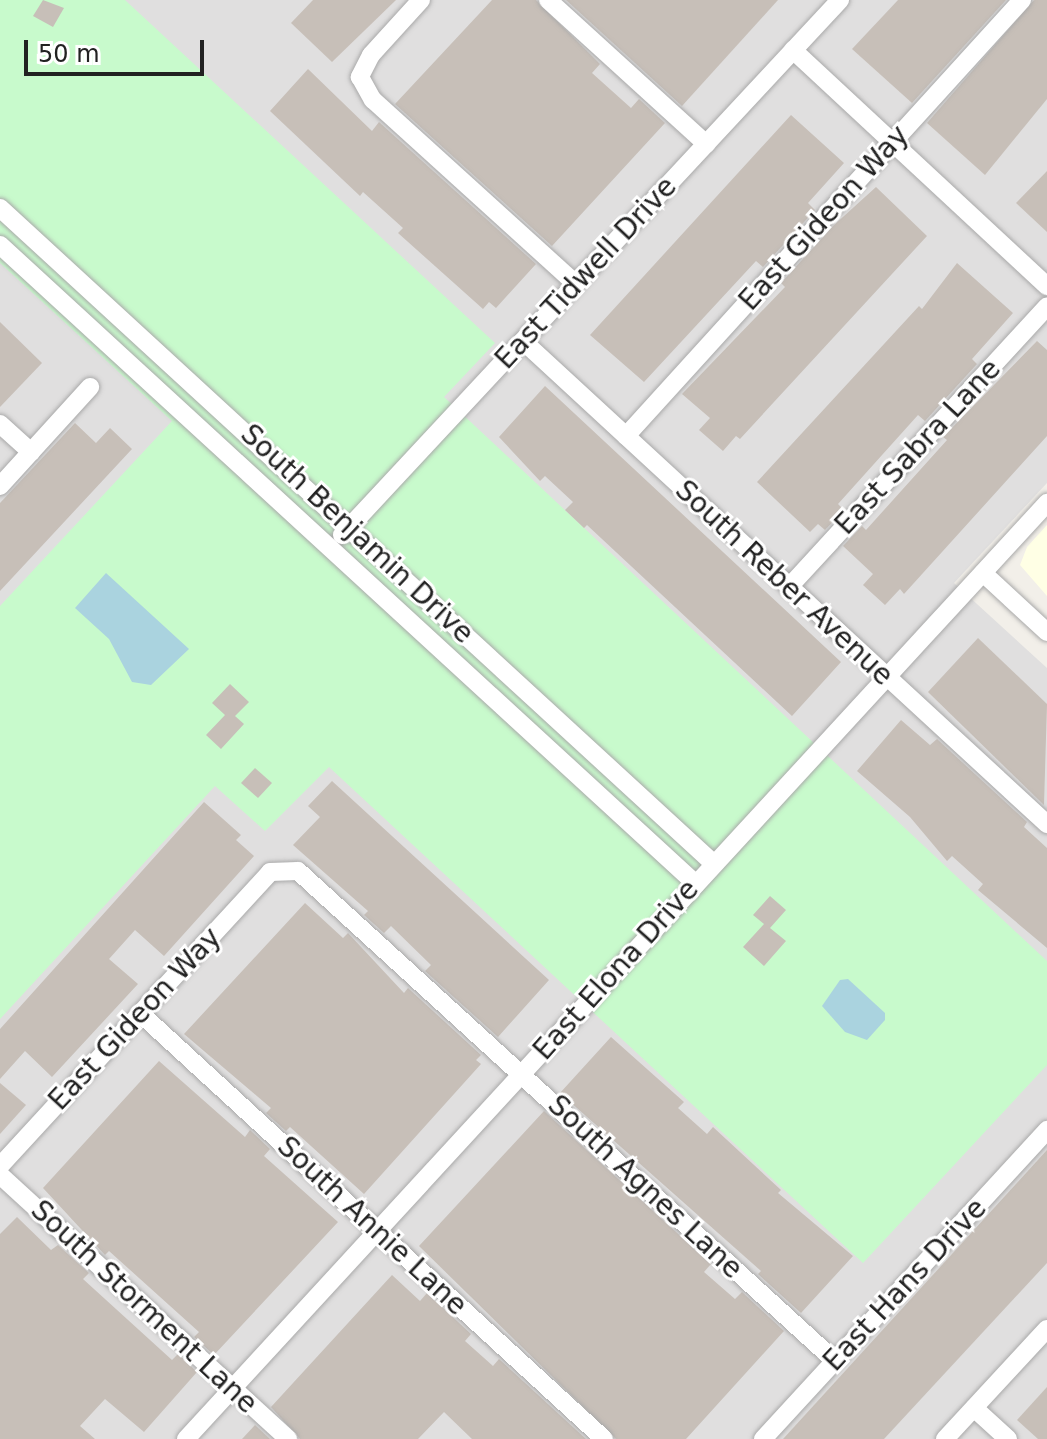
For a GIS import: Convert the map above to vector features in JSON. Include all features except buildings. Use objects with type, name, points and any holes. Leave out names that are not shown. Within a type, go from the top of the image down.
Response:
[{"type":"street","points":[[421,0],[371,55],[360,77],[373,100],[576,284]]},
{"type":"street","points":[[548,0],[706,144]]},
{"type":"street","name":"East Gideon Way","points":[[626,436],[1022,0]]},
{"type":"street","name":"East Tidwell Drive","points":[[332,546],[835,2]]},
{"type":"street","points":[[793,50],[1047,286]]},
{"type":"street","name":"South Benjamin Drive","points":[[0,208],[713,863]]},
{"type":"street","name":"South Benjamin Drive","points":[[0,245],[332,546],[696,884]]},
{"type":"street","name":"East Sabra Lane","points":[[789,587],[1047,306]]},
{"type":"street","name":"South Reber Avenue","points":[[523,341],[1047,824]]},
{"type":"street","points":[[0,486],[90,387]]},
{"type":"street","points":[[0,424],[31,452]]},
{"type":"street","name":"East Elona Drive","points":[[186,1439],[1047,503]]},
{"type":"street","points":[[983,573],[1047,632]]},
{"type":"street","name":"South Agnes Lane","points":[[270,872],[298,871],[835,1361]]},
{"type":"street","name":"East Gideon Way","points":[[0,1166],[270,872]]},
{"type":"street","name":"South Annie Lane","points":[[140,1013],[604,1439]]},
{"type":"street","name":"East Hans Drive","points":[[763,1439],[1047,1130]]},
{"type":"street","name":"South Storment Lane","points":[[0,1175],[288,1439]]},
{"type":"street","points":[[945,1439],[1047,1329]]},
{"type":"street","points":[[974,1408],[1008,1439]]},
{"type":"shaded area","points":[[0,0],[1047,0],[1047,483],[954,583],[1047,668],[1047,1439],[0,1439]]},
{"type":"shaded area","points":[[1047,525],[1047,596],[1020,565],[1027,547]]},
{"type":"green space","points":[[0,0],[125,0],[495,343],[444,397],[1047,961],[1047,1065],[863,1263],[329,767],[265,831],[215,786],[0,1019],[0,606],[172,421],[0,263]]},
{"type":"water","points":[[106,573],[189,649],[151,685],[132,682],[109,639],[75,608]]},
{"type":"water","points":[[848,979],[885,1013],[885,1020],[867,1040],[845,1032],[822,1006],[840,980]]}]
